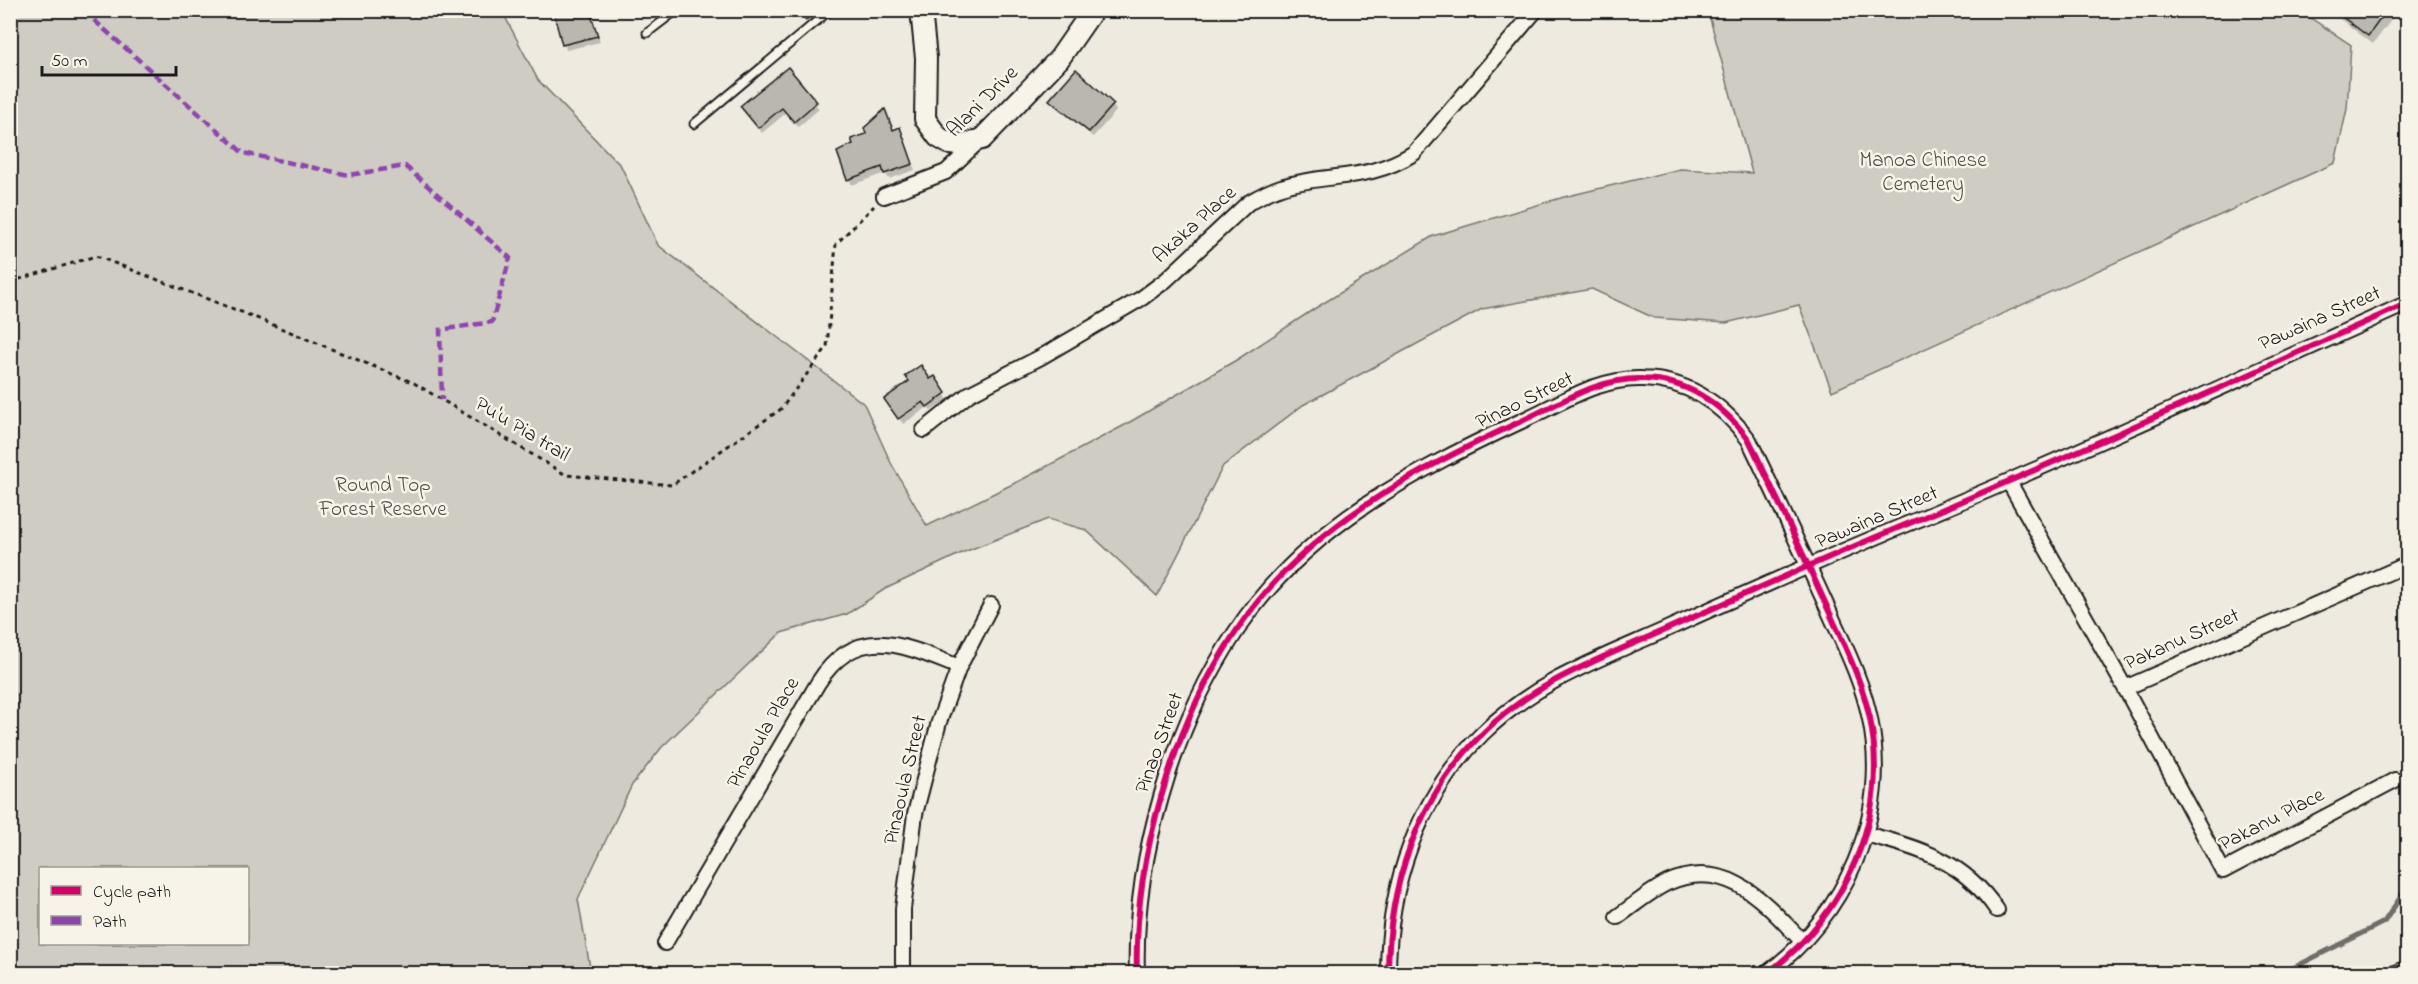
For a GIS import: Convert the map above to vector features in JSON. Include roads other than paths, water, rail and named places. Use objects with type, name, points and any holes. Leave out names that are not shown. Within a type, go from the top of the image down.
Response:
[{"type":"street","points":[[921,10],[926,58],[925,114],[928,124],[938,137],[950,144],[967,145],[982,139]]},
{"type":"street","name":"Alani Drive","points":[[884,196],[946,172],[982,139],[1059,59],[1092,10]]},
{"type":"street","name":"Akaka Place","points":[[924,430],[969,394],[1051,351],[1142,298],[1166,279],[1248,203],[1281,187],[1356,176],[1379,170],[1398,163],[1413,153],[1536,10]]},
{"type":"street","name":"Pawaina Street","points":[[1388,974],[1388,940],[1394,895],[1407,850],[1426,808],[1452,768],[1482,733],[1518,703],[1557,678],[1808,565],[2009,482],[2408,303]]},
{"type":"street","name":"Pinao Street","points":[[1137,974],[1142,891],[1155,819],[1190,717],[1218,659],[1255,605],[1294,563],[1337,525],[1399,482],[1592,388],[1626,379],[1661,380],[1686,388],[1711,400],[1738,425],[1749,440],[1855,671],[1870,721],[1874,773],[1873,799],[1865,834],[1853,869],[1829,911],[1803,942],[1766,974]]},
{"type":"street","name":"Pakanu Street","points":[[2009,482],[2125,688],[2408,564]]},
{"type":"street","name":"Pinaoula Street","points":[[903,974],[903,909],[915,814],[939,722],[959,667],[991,605]]},
{"type":"street","name":"Pinaoula Place","points":[[666,943],[818,683],[831,666],[857,648],[888,643],[909,647],[959,667]]},
{"type":"street","name":"Pakanu Place","points":[[2125,688],[2223,871],[2395,780]]},
{"type":"street","points":[[1865,834],[1914,847],[1942,860],[1976,883],[1997,910]]},
{"type":"street","points":[[1617,917],[1665,884],[1694,876],[1709,876],[1723,878],[1749,890],[1803,942]]},
{"type":"lane","points":[[647,33],[677,10]]},
{"type":"lane","points":[[694,123],[830,10]]},
{"type":"waterway","points":[[2281,974],[2384,922],[2408,886]]},
{"type":"park label","name":"Manoa Chinese Cemetery","points":[[1923,173]]},
{"type":"park label","name":"Round Top Forest Reserve","points":[[383,498]]}]
